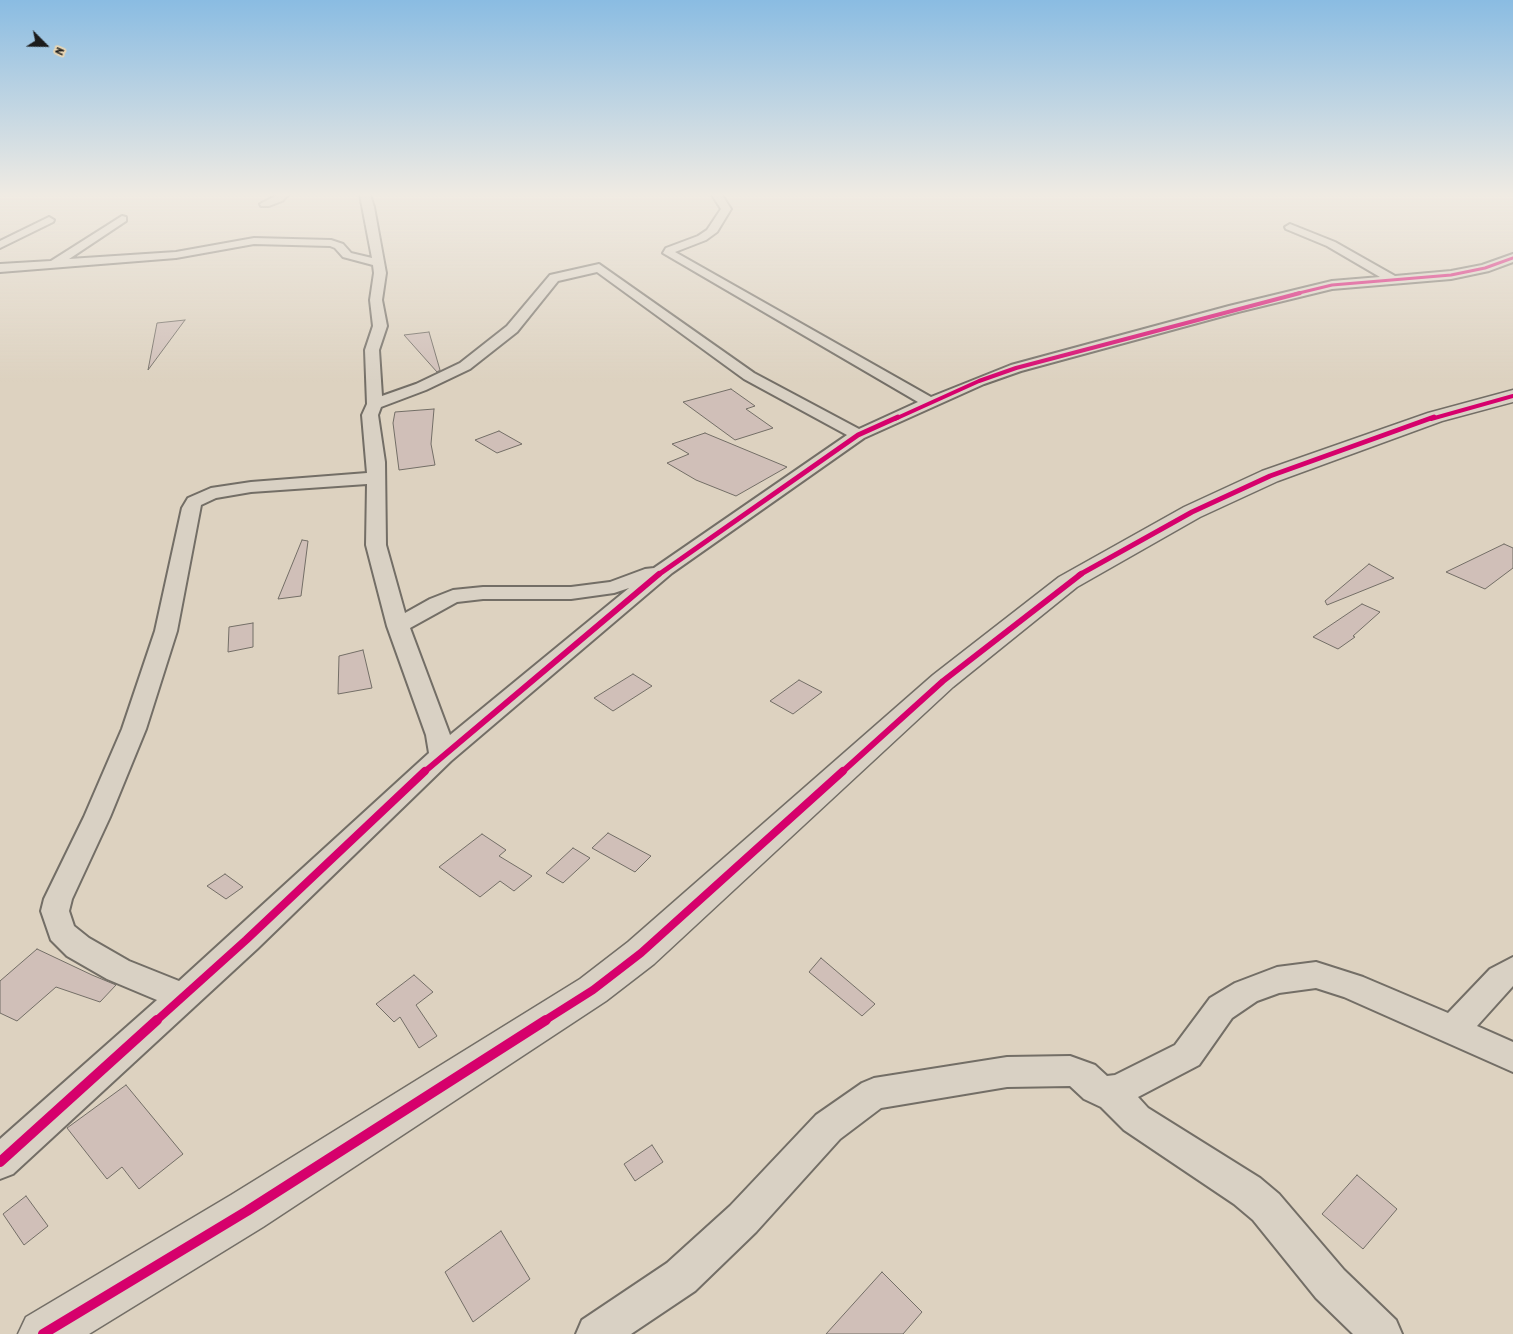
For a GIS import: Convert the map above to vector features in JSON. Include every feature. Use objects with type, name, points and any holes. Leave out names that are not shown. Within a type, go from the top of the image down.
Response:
[{"type":"street","points":[[53,265],[65,257]]},
{"type":"street","points":[[0,268],[140,257]]},
{"type":"street","points":[[356,257],[379,263]]},
{"type":"street","points":[[375,404],[372,350],[380,326],[376,300],[380,273],[378,257]]},
{"type":"street","points":[[676,257],[929,402]]},
{"type":"street","points":[[1354,257],[1393,280]]},
{"type":"street","points":[[0,1162],[183,997],[442,755],[665,569],[858,435],[929,402],[1016,368],[1332,285],[1452,275],[1485,268],[1513,258]]},
{"type":"street","points":[[442,755],[432,715],[398,626],[376,546],[376,462],[370,425],[371,410],[375,404],[421,387],[465,366],[512,329],[554,278],[599,268],[749,376],[858,435]]},
{"type":"street","points":[[43,1334],[247,1211],[593,990],[641,952],[943,681],[1068,582],[1192,512],[1270,476],[1434,417],[1513,396]]},
{"type":"street","points":[[183,997],[118,970],[78,947],[61,932],[54,911],[97,817],[134,729],[166,631],[191,508],[194,502],[211,493],[251,487],[376,478]]},
{"type":"street","points":[[398,626],[453,596],[483,592],[571,593],[596,590],[614,587],[665,569]]},
{"type":"street","points":[[1454,1029],[1501,978],[1513,970]]},
{"type":"street","points":[[1109,1092],[1145,1078],[1186,1054],[1221,1008],[1246,992],[1277,980],[1316,975],[1352,986],[1454,1029],[1513,1057]]},
{"type":"street","points":[[596,1334],[681,1276],[743,1219],[828,1127],[874,1094],[1006,1072],[1070,1071],[1084,1076],[1096,1088],[1109,1092],[1136,1119],[1247,1191],[1266,1207],[1330,1284],[1382,1334]]},
{"type":"building","points":[[185,320],[148,370],[157,323]]},
{"type":"building","points":[[429,332],[440,370],[437,372],[404,335]]},
{"type":"building","points":[[731,389],[755,406],[746,409],[773,428],[735,440],[683,402]]},
{"type":"building","points":[[434,409],[431,444],[435,465],[399,470],[393,423],[395,412]]},
{"type":"building","points":[[499,431],[522,444],[497,453],[475,440]]},
{"type":"building","points":[[705,433],[787,467],[736,496],[696,480],[667,463],[689,454],[672,444]]},
{"type":"building","points":[[302,540],[308,541],[301,596],[278,599]]},
{"type":"building","points":[[1504,544],[1513,548],[1513,568],[1485,589],[1446,572]]},
{"type":"building","points":[[1369,564],[1394,578],[1327,605],[1325,601]]},
{"type":"building","points":[[1362,604],[1380,612],[1353,636],[1355,637],[1338,649],[1313,637]]},
{"type":"building","points":[[253,623],[253,647],[228,652],[229,627]]},
{"type":"building","points":[[363,650],[372,688],[338,694],[339,656]]},
{"type":"building","points":[[633,674],[652,686],[613,711],[594,698]]},
{"type":"building","points":[[799,680],[822,692],[793,714],[770,701]]},
{"type":"building","points":[[608,833],[651,856],[635,872],[592,848]]},
{"type":"building","points":[[482,834],[506,850],[499,856],[532,876],[514,891],[500,881],[480,897],[439,867]]},
{"type":"building","points":[[573,848],[590,858],[563,883],[546,873]]},
{"type":"building","points":[[225,874],[243,887],[226,899],[207,886]]},
{"type":"building","points":[[37,949],[116,985],[100,1002],[56,987],[17,1021],[0,1013],[0,981]]},
{"type":"building","points":[[821,958],[875,1004],[862,1016],[809,972]]},
{"type":"building","points":[[414,975],[433,992],[416,1005],[437,1036],[419,1048],[400,1017],[394,1022],[376,1004]]},
{"type":"building","points":[[126,1085],[183,1154],[139,1189],[122,1167],[107,1179],[67,1128]]},
{"type":"building","points":[[652,1145],[663,1162],[635,1181],[624,1164]]},
{"type":"building","points":[[1357,1175],[1397,1209],[1363,1249],[1322,1214]]},
{"type":"building","points":[[26,1196],[48,1226],[24,1245],[3,1214]]},
{"type":"building","points":[[501,1231],[530,1279],[473,1322],[445,1272]]},
{"type":"building","points":[[882,1272],[922,1312],[903,1334],[826,1334]]},
{"type":"cycle path","points":[[0,1162],[246,940],[442,755],[665,569],[858,435],[979,381],[1016,368],[1234,309],[1332,285],[1451,275],[1485,268],[1513,258]]},
{"type":"cycle path","points":[[43,1334],[247,1211],[593,990],[641,953],[943,681],[1068,582],[1192,512],[1270,476],[1435,417],[1513,396]]}]
